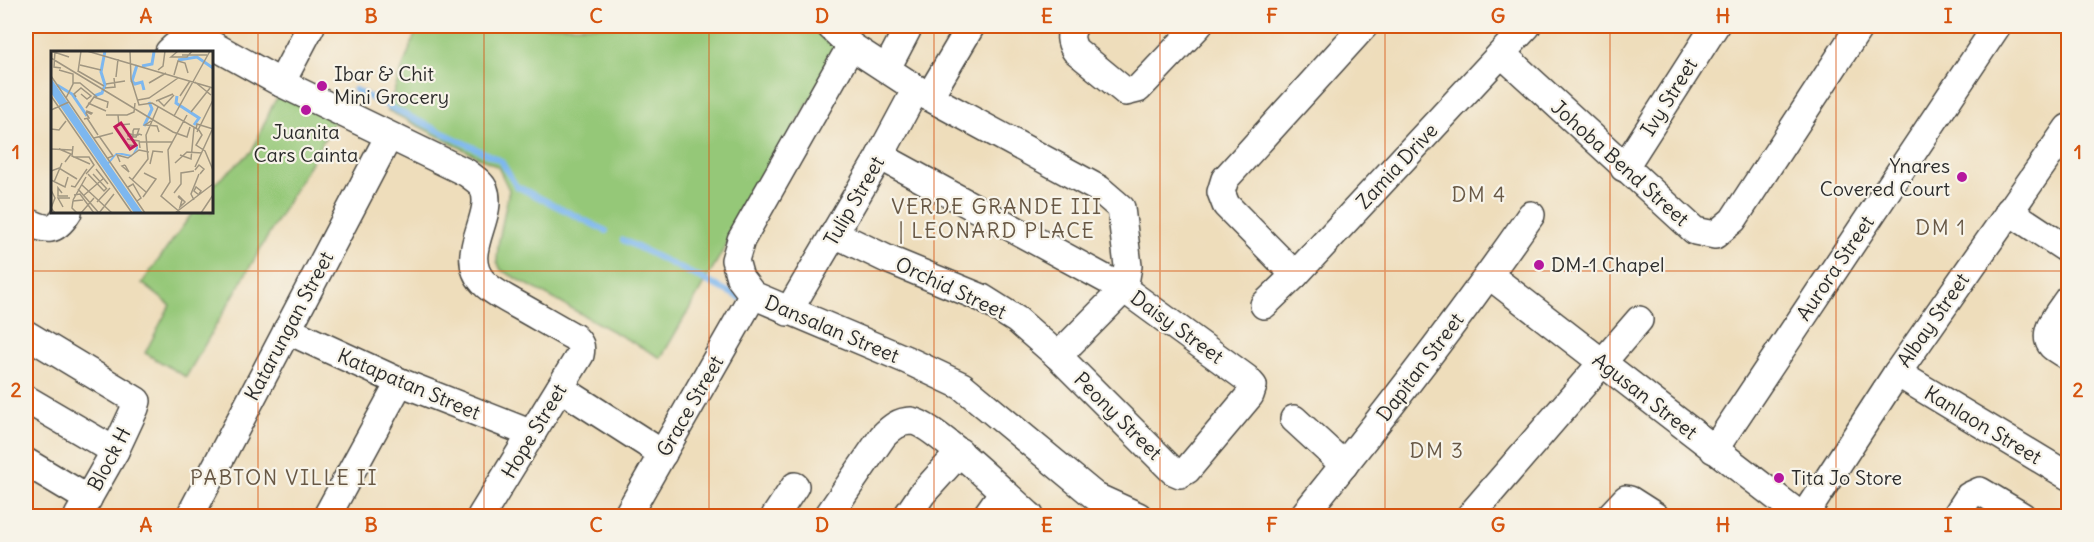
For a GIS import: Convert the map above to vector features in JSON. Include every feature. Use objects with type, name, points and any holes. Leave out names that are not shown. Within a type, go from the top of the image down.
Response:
[{"type":"street","points":[[281,83],[311,26]]},
{"type":"street","points":[[830,26],[851,46]]},
{"type":"street","points":[[887,68],[909,26]]},
{"type":"street","name":"Tulip Street","points":[[788,312],[880,156],[971,26]]},
{"type":"street","points":[[1072,29],[1070,42],[1075,50],[1126,92],[1138,89],[1198,26]]},
{"type":"street","points":[[1295,275],[1226,204],[1221,192],[1225,179],[1364,26]]},
{"type":"street","name":"Zamia Drive","points":[[1264,305],[1295,275],[1527,26]]},
{"type":"street","name":"Ivy Street","points":[[1624,168],[1715,26]]},
{"type":"street","name":"Johoba Bend Street","points":[[1502,54],[1695,231],[1715,235],[1733,220],[1860,26]]},
{"type":"street","name":"Aurora Street","points":[[1714,450],[1997,26]]},
{"type":"street","points":[[170,51],[183,40],[211,34],[281,83],[389,136]]},
{"type":"street","name":"Daisy Street","points":[[851,46],[922,93],[1100,189],[1121,208],[1128,266],[1124,289],[1246,378],[1253,386],[1250,395],[1187,470],[1180,474]]},
{"type":"street","name":"Dansalan Street","points":[[851,46],[741,240],[735,260],[740,278],[753,295],[788,312],[907,360],[962,386],[1096,497],[1138,516]]},
{"type":"street","name":"Albay Street","points":[[1802,516],[1897,373],[2068,128]]},
{"type":"street","name":"Katarungan Street","points":[[189,516],[389,136]]},
{"type":"street","name":"Hope Street","points":[[389,136],[467,173],[480,183],[484,189],[486,203],[474,249],[475,268],[483,282],[580,343],[580,355],[481,516]]},
{"type":"street","points":[[880,156],[1124,289],[1058,356]]},
{"type":"street","points":[[2009,211],[2068,250]]},
{"type":"street","points":[[26,221],[42,229],[53,228],[62,222],[67,213]]},
{"type":"street","name":"Dapitan Street","points":[[1303,516],[1489,275],[1531,215]]},
{"type":"street","name":"Orchid Street","points":[[836,234],[887,259],[982,298],[1017,320],[1058,356]]},
{"type":"street","name":"Agusan Street","points":[[1489,275],[1802,516]]},
{"type":"street","name":"Grace Street","points":[[627,516],[753,295]]},
{"type":"street","points":[[2068,299],[2049,330],[2048,338],[2052,346],[2068,357]]},
{"type":"street","points":[[1470,516],[1640,320]]},
{"type":"street","name":"Katapatan Street","points":[[287,330],[400,382],[532,434]]},
{"type":"street","name":"Block H","points":[[26,334],[136,401],[115,451],[83,508]]},
{"type":"street","name":"Peony Street","points":[[1058,356],[1173,471],[1180,474]]},
{"type":"street","name":"Kanlaon Street","points":[[1897,373],[2068,476]]},
{"type":"street","points":[[327,516],[400,382]]},
{"type":"street","points":[[560,388],[663,454]]},
{"type":"street","points":[[26,399],[115,451]]},
{"type":"street","points":[[1294,419],[1344,465]]},
{"type":"street","points":[[840,512],[883,436],[892,427],[902,422],[914,421],[960,452],[1030,516]]},
{"type":"street","points":[[907,516],[922,494],[960,452]]},
{"type":"street","points":[[26,462],[83,508]]},
{"type":"street","points":[[775,516],[795,486]]},
{"type":"street","points":[[1956,516],[1969,496],[1980,491],[2022,516]]},
{"type":"street","points":[[986,516],[1003,492]]},
{"type":"street","points":[[1610,516],[1626,499],[1655,516]]},
{"type":"green space","points":[[418,26],[820,26],[832,32],[836,55],[661,358],[501,270],[497,261],[498,245],[509,190],[498,167],[387,110]]},
{"type":"green space","points":[[287,84],[340,112],[186,377],[145,353],[170,305],[142,283],[192,213],[213,213],[213,185],[252,151],[273,104]]},
{"type":"waterway","points":[[355,90],[501,161],[516,186],[606,231]]},
{"type":"waterway","points":[[623,240],[743,299]]},
{"type":"place","name":"Ibar & Chit Mini Grocery","points":[[322,86]]},
{"type":"place","name":"Juanita Cars Cainta","points":[[306,110]]},
{"type":"place","name":"Ynares Covered Court","points":[[1962,177]]},
{"type":"place","name":"DM-1 Chapel","points":[[1539,265]]},
{"type":"place","name":"Tita Jo Store","points":[[1779,478]]},
{"type":"district","name":"DM 4","points":[[1479,195]]},
{"type":"district","name":"VERDE GRANDE III | LEONARD PLACE","points":[[997,219]]},
{"type":"district","name":"DM 1","points":[[1941,228]]},
{"type":"district","name":"DM 3","points":[[1437,451]]},
{"type":"district","name":"PABTON VILLE II","points":[[284,478]]}]
